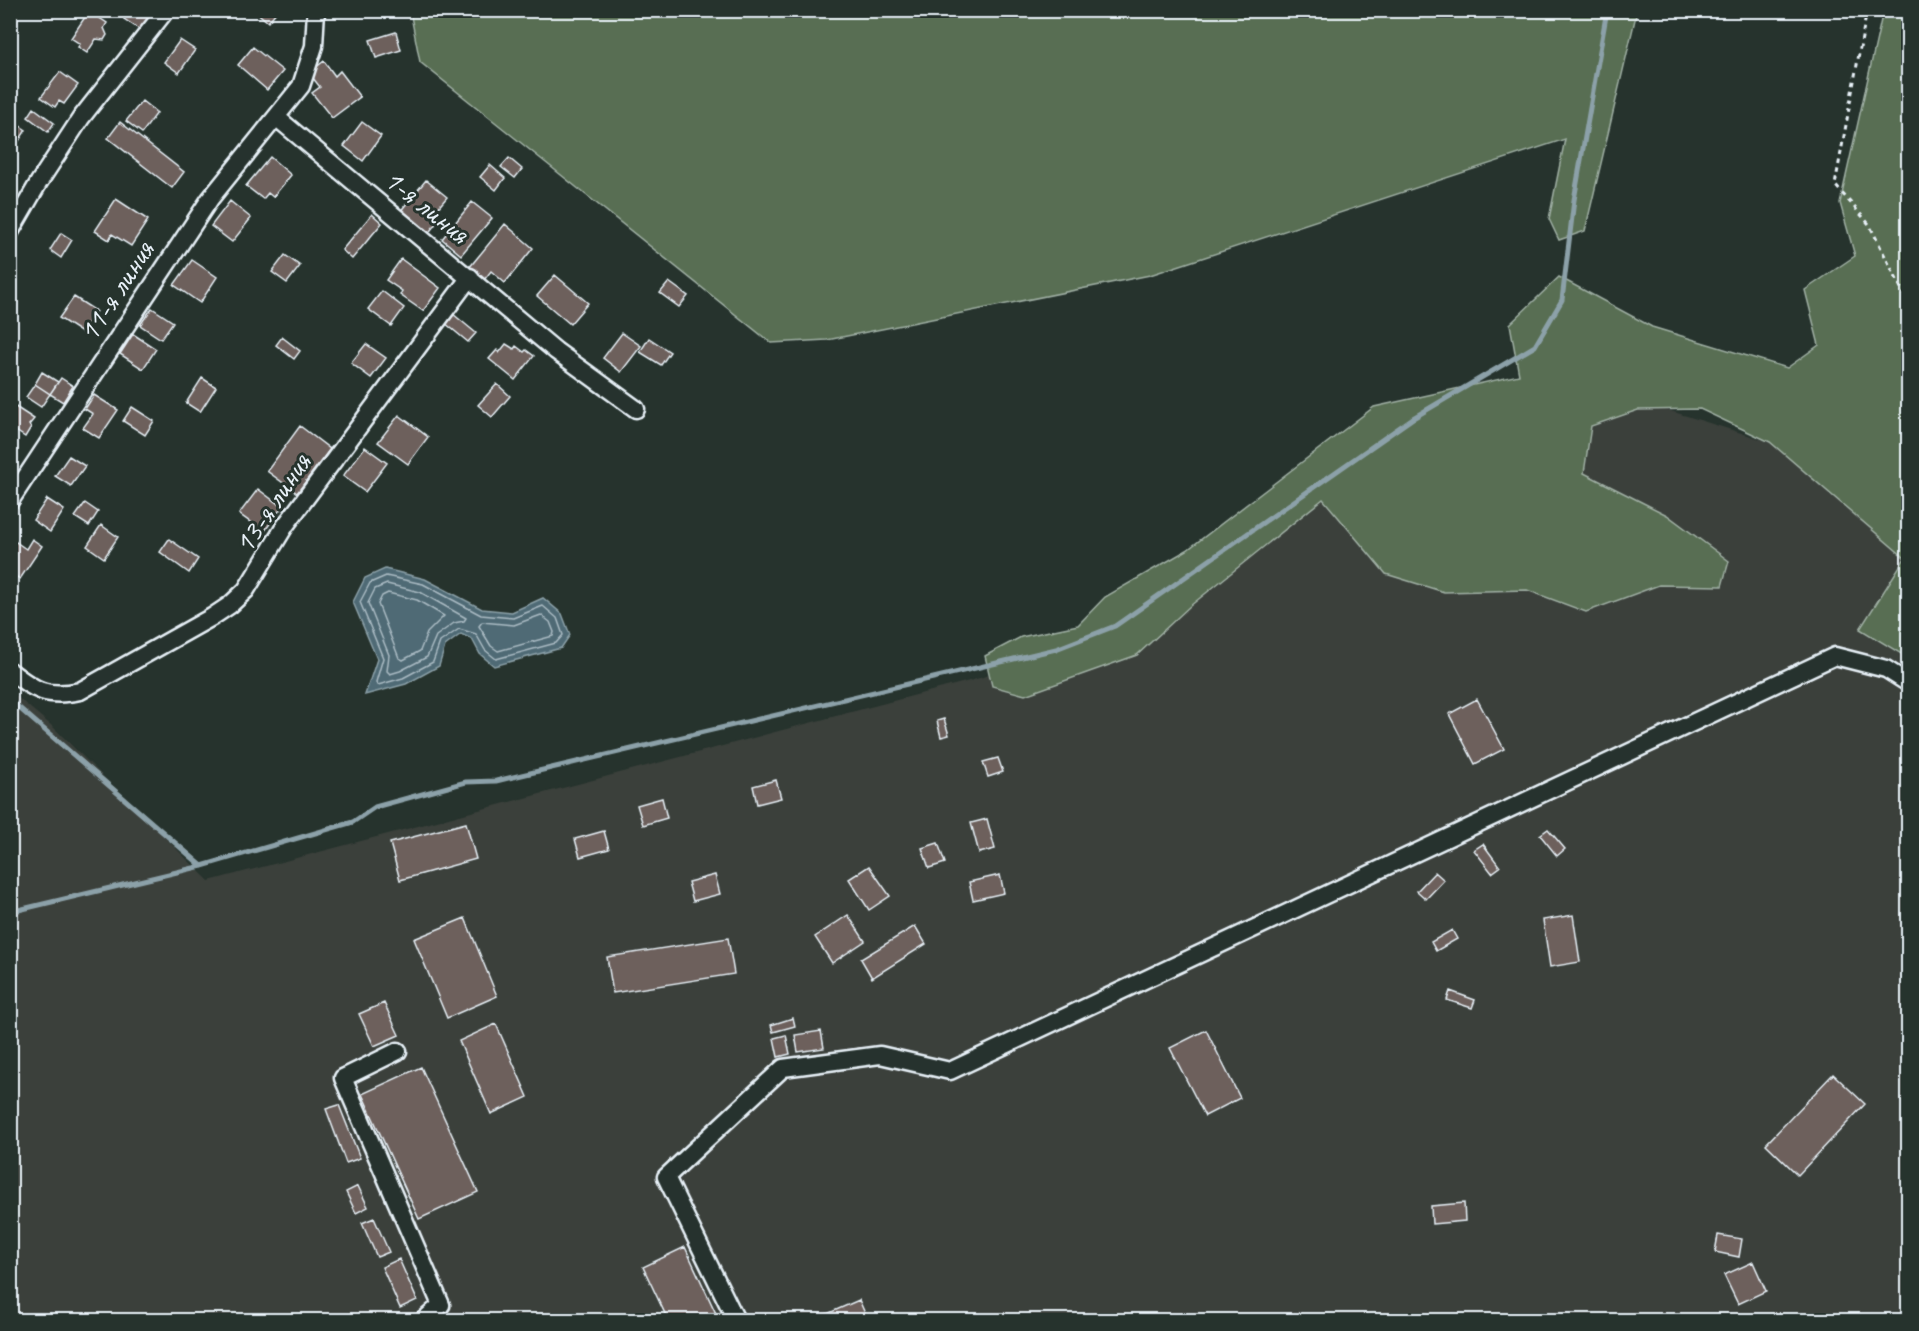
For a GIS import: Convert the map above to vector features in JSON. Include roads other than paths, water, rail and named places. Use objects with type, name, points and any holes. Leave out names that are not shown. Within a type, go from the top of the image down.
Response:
[{"type":"street","points":[[10,232],[39,182],[81,118],[166,10]]},
{"type":"street","points":[[276,117],[301,86],[314,46],[316,10]]},
{"type":"street","name":"1-я линия","points":[[276,117],[556,351],[636,409]]},
{"type":"street","name":"11-я линия","points":[[10,501],[210,199],[276,117]]},
{"type":"street","name":"13-я линия","points":[[10,671],[32,688],[47,694],[62,695],[80,691],[230,605],[246,590],[285,526],[470,277]]},
{"type":"street","points":[[736,1320],[666,1177],[783,1068],[880,1054],[950,1071],[1835,656],[1886,669],[1908,683]]},
{"type":"street","points":[[398,1051],[343,1078],[441,1305],[424,1320]]},
{"type":"water","points":[[385,569],[425,579],[482,609],[512,612],[543,598],[562,614],[570,635],[561,648],[494,666],[480,654],[472,639],[461,634],[445,646],[439,666],[406,684],[365,695],[377,659],[353,602],[365,578]]},
{"type":"waterway","points":[[10,912],[202,866],[353,822],[375,807],[466,782],[496,781],[1056,649],[1115,626],[1413,418],[1535,346],[1562,300],[1574,200],[1607,10]]},
{"type":"waterway","points":[[10,700],[202,866]]}]
